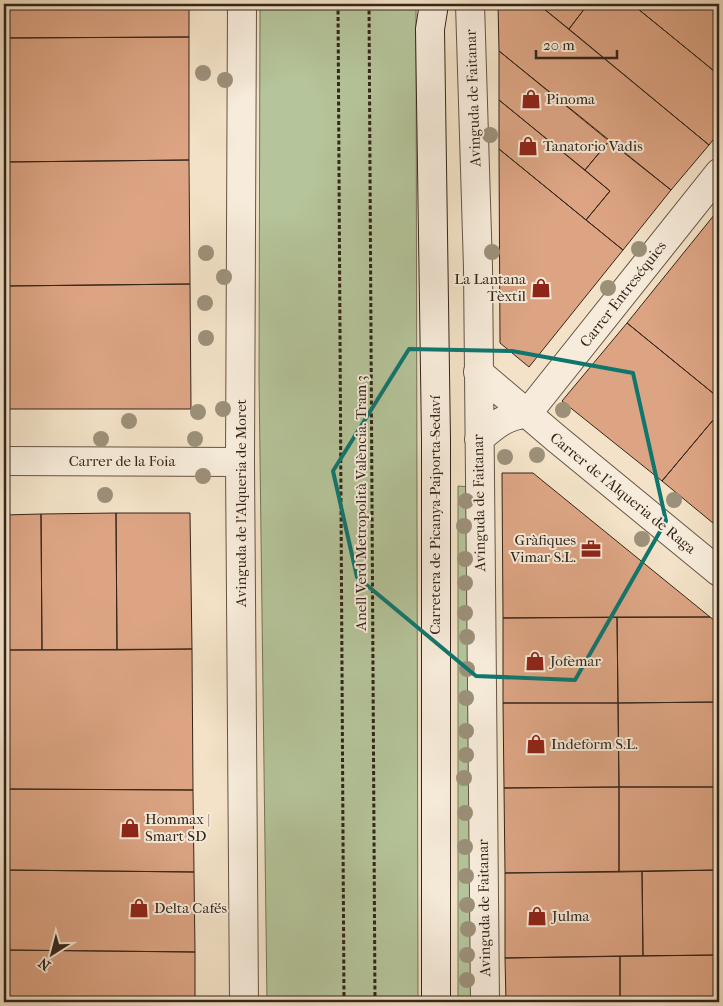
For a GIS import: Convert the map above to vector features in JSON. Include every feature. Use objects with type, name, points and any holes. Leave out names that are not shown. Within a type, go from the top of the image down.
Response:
[{"type":"street","name":"Avinguda de l'Alqueria de Moret","points":[[242,4],[240,462],[244,1002]]},
{"type":"street","name":"Avinguda de Faitanar","points":[[470,4],[478,268],[485,1002]]},
{"type":"street","name":"Carretera de Picanya-Paiporta-Sedaví","points":[[429,12],[436,440],[436,1002]]},
{"type":"street","name":"Carrer Entreséquies","points":[[527,414],[719,173]]},
{"type":"street","name":"Carrer de l'Alqueria de Raga","points":[[478,372],[719,572]]},
{"type":"street","points":[[479,439],[497,424],[516,415],[527,414]]},
{"type":"street","name":"Carrer de la Foia","points":[[4,461],[240,462]]},
{"type":"path","points":[[338,4],[344,1002]]},
{"type":"path","name":"Anell Verd Metropolità València. Tram 3","points":[[369,4],[375,1002]]},
{"type":"highlighted area","points":[[409,349],[512,351],[633,373],[666,521],[575,680],[476,676],[357,577],[333,471]]},
{"type":"green space","points":[[260,4],[415,4],[416,9],[418,1002],[267,1002],[259,378]]},
{"type":"green space","points":[[458,486],[470,487],[471,1002],[458,1002]]},
{"type":"building","points":[[4,4],[189,4],[189,37],[4,38]]},
{"type":"building","points":[[498,4],[538,4],[709,145],[671,190],[499,51]]},
{"type":"building","points":[[538,4],[588,4],[569,29]]},
{"type":"building","points":[[588,4],[632,4],[719,75],[719,132],[709,145],[569,29]]},
{"type":"building","points":[[632,4],[719,4],[719,75]]},
{"type":"building","points":[[189,37],[189,160],[4,162],[4,38]]},
{"type":"building","points":[[499,51],[609,141],[585,170],[499,100]]},
{"type":"building","points":[[499,100],[610,191],[586,220],[499,149]]},
{"type":"building","points":[[609,141],[671,190],[623,250],[586,220],[610,191],[585,170]]},
{"type":"building","points":[[499,149],[623,250],[529,367],[500,343]]},
{"type":"building","points":[[189,160],[190,284],[9,286],[8,162]]},
{"type":"building","points":[[4,162],[8,162],[9,286],[4,286]]},
{"type":"building","points":[[719,209],[719,398],[627,323]]},
{"type":"building","points":[[190,284],[191,409],[4,409],[4,286]]},
{"type":"building","points":[[627,323],[719,398],[719,413],[662,481],[562,401]]},
{"type":"building","points":[[719,413],[719,528],[662,481]]},
{"type":"building","points":[[502,473],[533,473],[710,617],[503,618]]},
{"type":"building","points":[[116,513],[190,513],[192,649],[117,650]]},
{"type":"building","points":[[116,513],[117,650],[42,650],[41,514]]},
{"type":"building","points":[[41,514],[42,650],[4,650],[4,515]]},
{"type":"building","points":[[617,617],[710,617],[719,624],[719,702],[618,703]]},
{"type":"building","points":[[617,617],[618,703],[503,703],[503,618]]},
{"type":"building","points":[[192,649],[193,790],[4,789],[4,650]]},
{"type":"building","points":[[719,702],[719,787],[619,787],[618,703]]},
{"type":"building","points":[[503,703],[618,703],[619,787],[504,788]]},
{"type":"building","points":[[619,787],[719,787],[719,870],[619,872]]},
{"type":"building","points":[[619,787],[619,872],[505,873],[504,788]]},
{"type":"building","points":[[4,789],[193,790],[194,872],[4,870]]},
{"type":"building","points":[[4,870],[194,872],[195,952],[4,950]]},
{"type":"building","points":[[719,870],[719,955],[643,956],[642,871]]},
{"type":"building","points":[[642,871],[643,956],[505,958],[505,873]]},
{"type":"building","points":[[4,950],[195,952],[195,1002],[4,1002]]},
{"type":"building","points":[[719,955],[719,1002],[620,1002],[620,956]]},
{"type":"building","points":[[620,956],[620,1002],[506,1002],[505,958]]},
{"type":"place","name":"Pinoma","points":[[531,99]]},
{"type":"place","name":"Tanatorio Vadis","points":[[528,146]]},
{"type":"place","name":"La Lantana Tèxtil","points":[[541,288]]},
{"type":"place","name":"Gràfiques Vimar S.L.","points":[[591,549]]},
{"type":"place","name":"Jofemar","points":[[535,661]]},
{"type":"place","name":"Indeform S.L.","points":[[536,744]]},
{"type":"place","name":"Hommax | Smart SD","points":[[130,828]]},
{"type":"place","name":"Delta Cafés","points":[[139,908]]},
{"type":"place","name":"Julma","points":[[537,916]]}]
